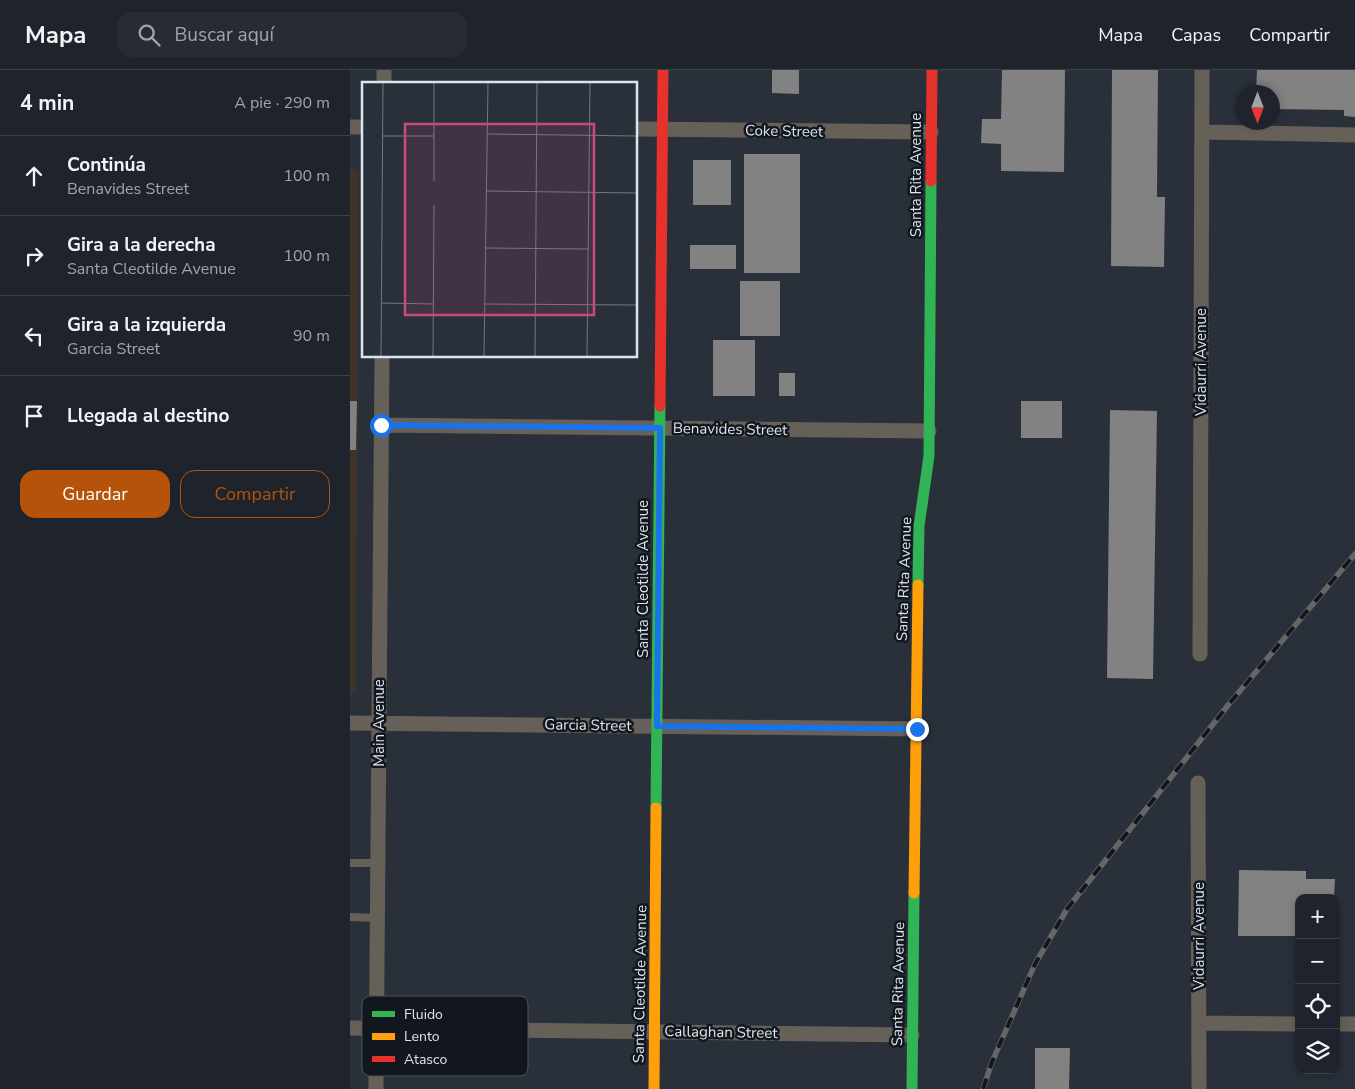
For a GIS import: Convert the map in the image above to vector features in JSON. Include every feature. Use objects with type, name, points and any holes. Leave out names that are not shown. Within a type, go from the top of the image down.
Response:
[{"type":"street","name":"Santa Cleotilde Avenue","points":[[654,1089],[663,70]]},
{"type":"street","name":"Santa Rita Avenue","points":[[912,1089],[919,526],[929,456],[932,70]]},
{"type":"street","name":"Vidaurri Avenue","points":[[1200,654],[1202,70]]},
{"type":"street","name":"Coke Street","points":[[638,129],[931,132]]},
{"type":"street","points":[[1202,132],[1355,135]]},
{"type":"street","name":"Main Avenue","points":[[376,996],[382,358]]},
{"type":"street","name":"Benavides Street","points":[[381,425],[929,431]]},
{"type":"street","name":"Garcia Street","points":[[350,723],[917,729]]},
{"type":"street","name":"Vidaurri Avenue","points":[[1198,783],[1199,1089]]},
{"type":"street","points":[[1199,1023],[1295,1024]]},
{"type":"street","points":[[1340,1024],[1355,1024]]},
{"type":"street","name":"Callaghan Street","points":[[528,1030],[912,1035]]},
{"type":"street","name":"Main Avenue","points":[[376,1076],[376,1089]]},
{"type":"lane","points":[[350,863],[377,863]]},
{"type":"lane","points":[[350,917],[377,918]]},
{"type":"shaded area","points":[[350,167],[359,171],[356,691],[350,696]]},
{"type":"building","points":[[772,70],[799,70],[799,94],[772,93]]},
{"type":"building","points":[[1002,70],[1065,70],[1064,172],[1001,171],[1001,144],[981,143],[982,119],[1001,119]]},
{"type":"building","points":[[1112,70],[1158,70],[1157,197],[1165,197],[1164,267],[1111,266]]},
{"type":"building","points":[[1257,70],[1355,70],[1355,117],[1344,116],[1344,110],[1280,109],[1280,85],[1256,85]]},
{"type":"building","points":[[744,154],[800,154],[800,273],[744,273]]},
{"type":"building","points":[[693,160],[731,160],[731,205],[693,205]]},
{"type":"building","points":[[690,245],[736,245],[736,269],[690,269]]},
{"type":"building","points":[[740,281],[780,281],[780,336],[740,336]]},
{"type":"building","points":[[713,340],[755,340],[755,396],[713,396]]},
{"type":"building","points":[[779,373],[795,373],[795,396],[779,396]]},
{"type":"building","points":[[350,401],[357,401],[356,450],[350,450]]},
{"type":"building","points":[[1021,401],[1062,401],[1062,438],[1021,438]]},
{"type":"building","points":[[1110,410],[1157,411],[1153,679],[1107,678]]},
{"type":"building","points":[[1239,870],[1306,871],[1306,879],[1335,879],[1334,894],[1295,894],[1295,936],[1238,936]]},
{"type":"building","points":[[1035,1048],[1070,1048],[1069,1089],[1035,1089]]},
{"type":"railway","points":[[983,1089],[992,1062],[1035,964],[1067,909],[1229,704],[1355,554]]},
{"type":"traffic: fast","points":[[918,585],[919,526],[929,456],[931,181]]},
{"type":"traffic: fast","points":[[656,808],[660,406]]},
{"type":"traffic: fast","points":[[912,1089],[914,893]]},
{"type":"traffic: slow","points":[[914,893],[918,585]]},
{"type":"traffic: slow","points":[[654,1089],[656,808]]},
{"type":"traffic: jam","points":[[660,406],[663,70]]},
{"type":"traffic: jam","points":[[931,181],[932,70]]},
{"type":"route","points":[[381,425],[660,428],[657,726],[917,729]]}]
